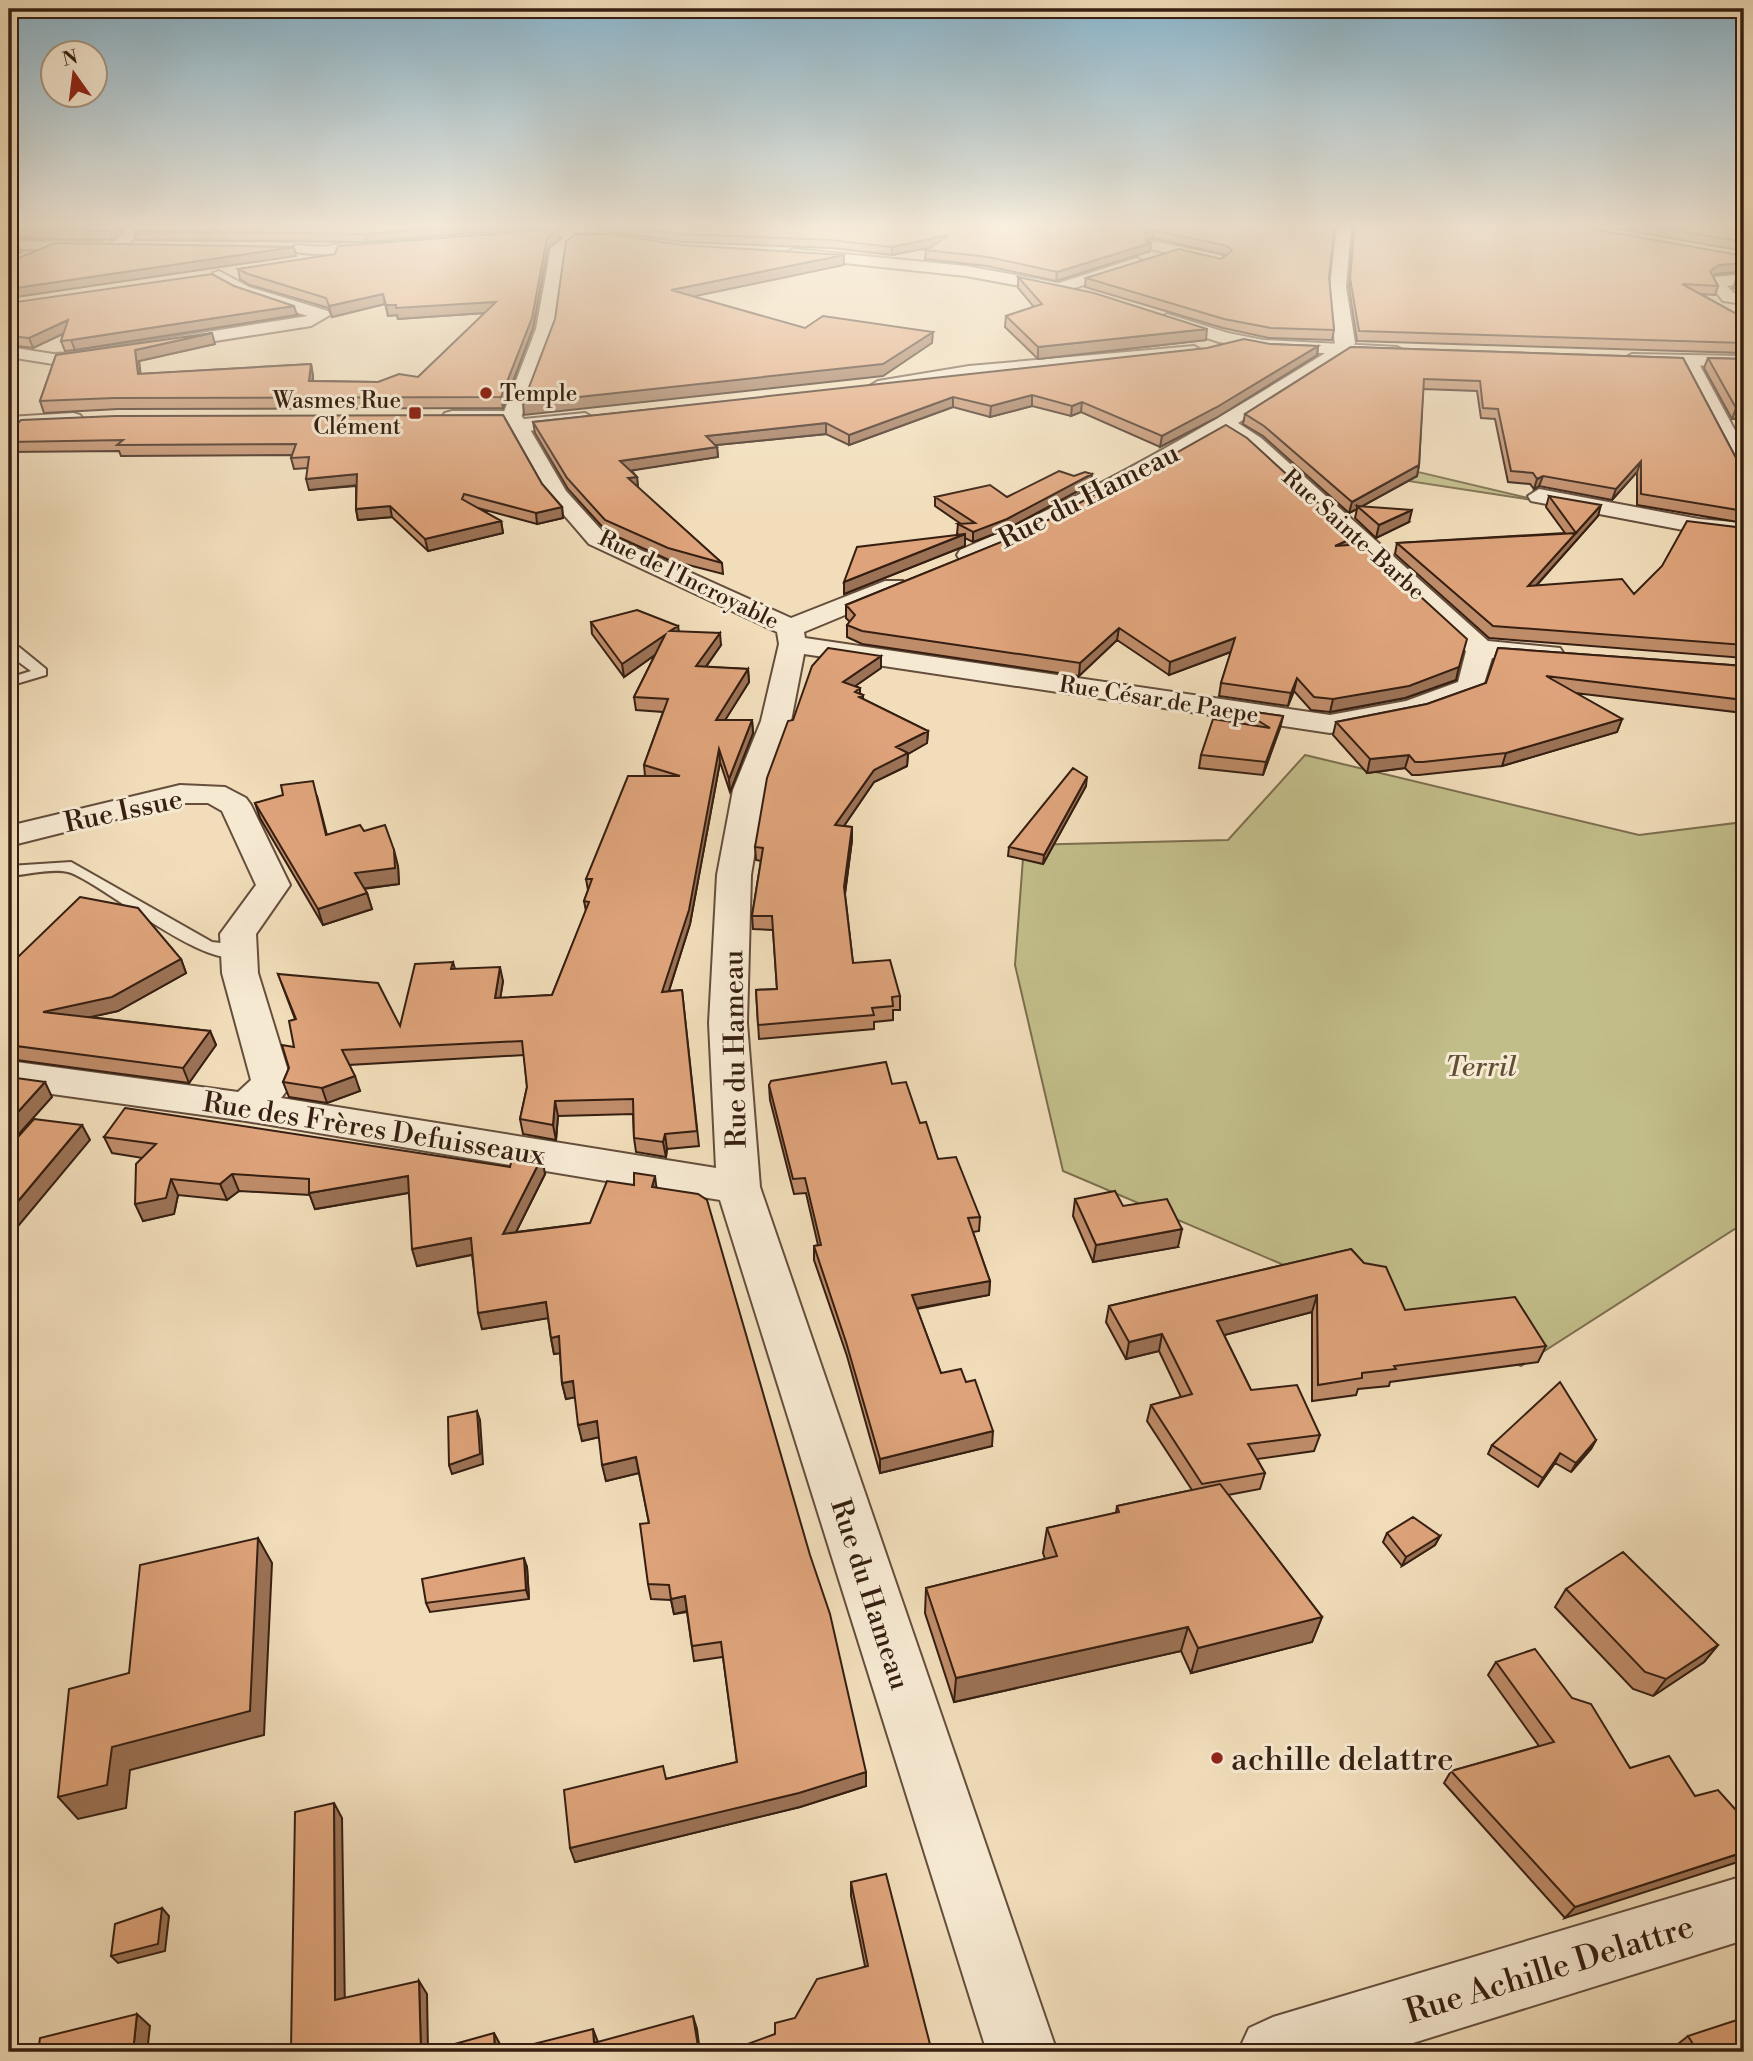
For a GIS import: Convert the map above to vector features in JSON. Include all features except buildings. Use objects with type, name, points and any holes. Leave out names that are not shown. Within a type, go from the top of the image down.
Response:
[{"type":"street","points":[[9,352],[53,359],[75,358],[310,321]]},
{"type":"street","points":[[515,421],[546,321]]},
{"type":"street","points":[[1175,321],[1241,341],[1283,348],[1415,353]]},
{"type":"street","points":[[1342,350],[1346,343],[1343,321]]},
{"type":"street","points":[[864,388],[969,372],[1205,350],[1241,341]]},
{"type":"street","name":"Rue du Hameau","points":[[1022,2052],[738,1187],[728,1023],[734,875],[749,790],[776,721],[791,636],[928,572],[1016,536],[1224,424],[1342,350]]},
{"type":"street","points":[[1618,359],[1744,362]]},
{"type":"street","points":[[1688,360],[1744,466]]},
{"type":"street","points":[[433,417],[515,421],[604,417]]},
{"type":"street","points":[[9,423],[93,419]]},
{"type":"street","name":"Rue de l'Incroyable","points":[[515,421],[557,494],[597,539],[791,636]]},
{"type":"street","name":"Rue Sainte-Barbe","points":[[1224,424],[1254,442],[1480,649]]},
{"type":"street","points":[[1539,496],[1699,526],[1744,530]]},
{"type":"street","name":"Rue César de Paepe","points":[[791,636],[1330,724],[1413,708],[1471,687],[1480,649]]},
{"type":"street","points":[[1480,649],[1574,656]]},
{"type":"street","name":"Rue Issue","points":[[9,836],[180,794],[214,794],[235,805],[272,885],[238,934],[240,973],[272,1084],[246,1107]]},
{"type":"street","name":"Rue des Frères Defuisseaux","points":[[9,1075],[246,1107],[738,1187]]},
{"type":"street","name":"Rue Achille Delattre","points":[[1273,2052],[1744,1908]]},
{"type":"lane","points":[[9,651],[14,650],[41,672],[9,682]]},
{"type":"lane","points":[[9,872],[71,867],[207,947],[239,951]]},
{"type":"green space","points":[[1240,430],[1545,502],[1285,462]]},
{"type":"green space","name":"Terril","points":[[1305,755],[1639,835],[1744,822],[1744,1223],[1521,1366],[1063,1171],[1015,965],[1024,845],[1228,840]]},
{"type":"place","name":"Temple","points":[[486,393]]},
{"type":"place","name":"Wasmes Rue Clément","points":[[415,413]]},
{"type":"place","name":"achille delattre","points":[[1217,1758]]}]
